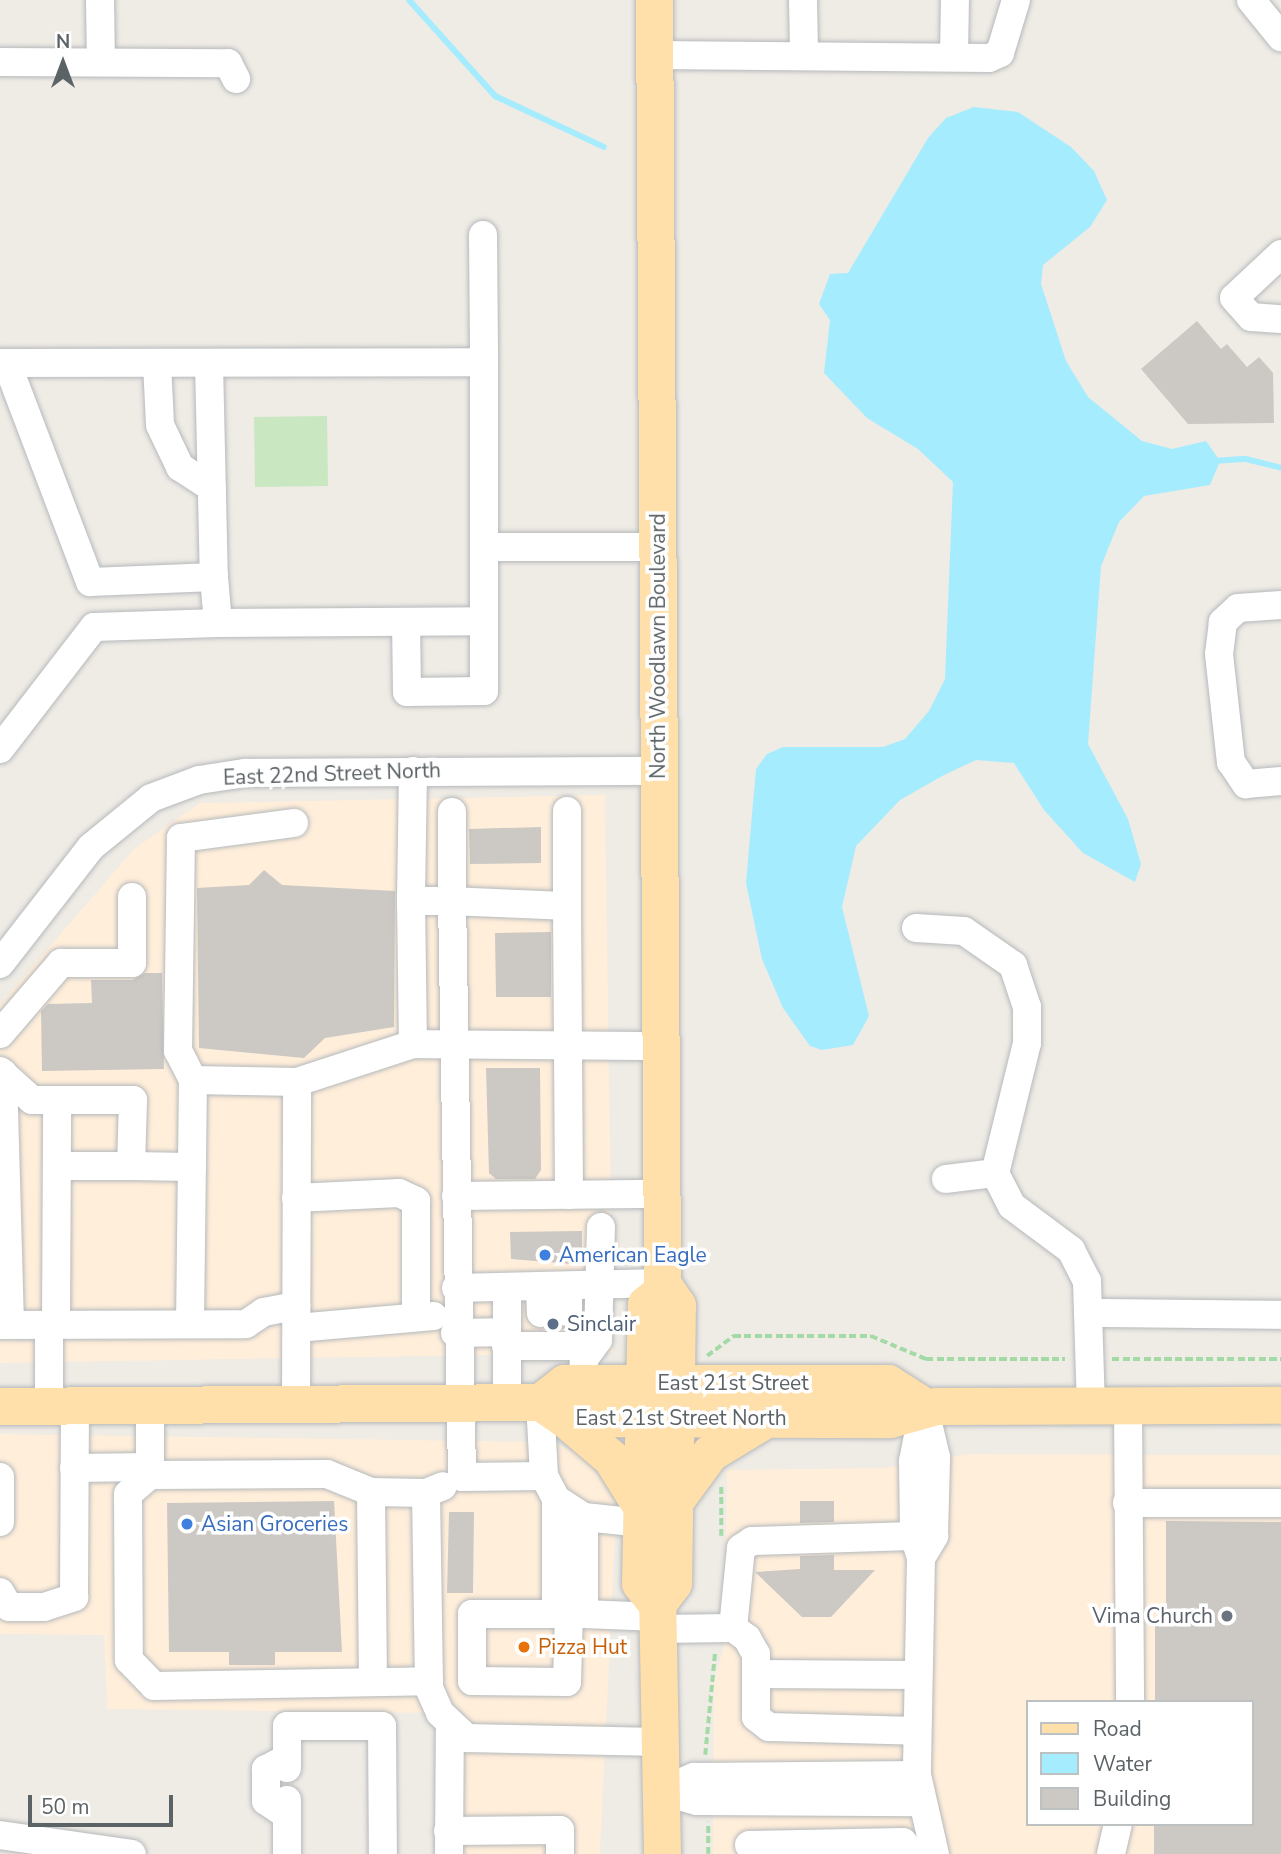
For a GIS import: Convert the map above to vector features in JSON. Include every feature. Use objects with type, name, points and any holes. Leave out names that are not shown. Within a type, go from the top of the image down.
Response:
[{"type":"main road","name":"North Woodlawn Boulevard","points":[[654,0],[662,1287],[677,1305],[668,1393],[641,1514],[639,1583],[658,1617]]},
{"type":"main road","name":"East 21st Street","points":[[537,1408],[558,1385],[583,1383],[668,1393],[888,1383],[924,1406]]},
{"type":"main road","name":"North Woodlawn Boulevard","points":[[662,1854],[658,1617],[673,1583],[677,1498],[668,1393]]},
{"type":"main road","name":"East 21st Street North","points":[[0,1406],[461,1403],[537,1408],[668,1393],[768,1419],[890,1419],[924,1406],[1281,1405]]},
{"type":"main road","points":[[537,1408],[611,1458],[641,1514]]},
{"type":"main road","points":[[677,1498],[710,1453],[768,1419]]},
{"type":"street","points":[[100,0],[101,62]]},
{"type":"street","points":[[803,0],[804,54]]},
{"type":"street","points":[[954,55],[955,0]]},
{"type":"street","points":[[654,55],[1000,53],[1016,0]]},
{"type":"street","points":[[1251,0],[1281,37]]},
{"type":"street","points":[[0,62],[228,63],[236,79]]},
{"type":"street","points":[[406,622],[407,692],[484,691],[483,235]]},
{"type":"street","points":[[1281,254],[1234,298],[1251,317],[1281,319]]},
{"type":"street","points":[[0,749],[94,626],[90,582],[3,363],[484,362]]},
{"type":"street","points":[[157,363],[160,425],[180,467],[212,488]]},
{"type":"street","points":[[209,363],[214,577],[218,623]]},
{"type":"street","points":[[484,547],[657,547]]},
{"type":"street","points":[[90,582],[214,577]]},
{"type":"street","points":[[1281,605],[1238,608],[1223,622],[1219,654],[1231,762],[1246,784],[1281,781]]},
{"type":"street","points":[[94,626],[484,621]]},
{"type":"street","points":[[413,771],[413,1044]]},
{"type":"street","name":"East 22nd Street North","points":[[0,964],[91,847],[151,798],[245,773],[658,771]]},
{"type":"street","points":[[567,811],[569,1195]]},
{"type":"street","points":[[190,1324],[193,1080],[178,1051],[181,838],[294,823]]},
{"type":"street","points":[[411,835],[452,824],[457,1045],[456,1311],[462,1477]]},
{"type":"street","points":[[0,1034],[61,963],[131,963],[131,897]]},
{"type":"street","points":[[411,901],[567,906]]},
{"type":"street","points":[[916,928],[964,931],[992,945],[1013,965],[1027,1007],[1027,1043],[995,1173],[1012,1206],[1071,1250],[1093,1314],[1091,1405]]},
{"type":"street","points":[[193,1080],[297,1082],[413,1044],[660,1046]]},
{"type":"street","points":[[1,1072],[32,1100],[132,1100],[131,1166]]},
{"type":"street","points":[[1,1072],[5,1325],[246,1324],[264,1312],[297,1317],[415,1317],[456,1311],[507,1289]]},
{"type":"street","points":[[296,1405],[297,1082]]},
{"type":"street","points":[[1,1597],[9,1606],[44,1608],[74,1597],[74,1468],[62,1406],[52,1324],[57,1100]]},
{"type":"street","points":[[57,1166],[192,1167]]},
{"type":"street","points":[[946,1179],[995,1173]]},
{"type":"street","points":[[296,1198],[399,1193],[416,1201],[415,1317]]},
{"type":"street","points":[[456,1196],[661,1195]]},
{"type":"street","points":[[559,1323],[599,1289],[601,1227]]},
{"type":"street","points":[[456,1311],[506,1339],[559,1323],[599,1289],[662,1287]]},
{"type":"street","points":[[507,1289],[559,1323],[584,1359],[583,1383]]},
{"type":"street","points":[[507,1289],[506,1339],[537,1408],[570,1614]]},
{"type":"street","points":[[1093,1314],[1281,1315]]},
{"type":"street","points":[[149,1405],[150,1471],[128,1494],[129,1660],[154,1686],[429,1681]]},
{"type":"street","points":[[1128,1405],[1130,1700]]},
{"type":"street","points":[[733,1628],[739,1557],[751,1541],[918,1547],[934,1536],[936,1457],[924,1406]]},
{"type":"street","points":[[74,1468],[327,1474],[371,1492],[426,1493],[462,1477],[550,1487],[584,1517],[641,1514]]},
{"type":"street","points":[[0,1477],[0,1522]]},
{"type":"street","points":[[371,1492],[373,1682]]},
{"type":"street","points":[[426,1493],[429,1681],[450,1723],[467,1738],[659,1742]]},
{"type":"street","points":[[1127,1503],[1281,1503]]},
{"type":"street","points":[[584,1517],[570,1614],[567,1682],[472,1681],[472,1614],[570,1614],[658,1617],[733,1628],[756,1654],[756,1717],[769,1727],[917,1731]]},
{"type":"street","points":[[918,1547],[919,1788],[935,1854]]},
{"type":"street","points":[[756,1674],[917,1675]]},
{"type":"street","points":[[450,1723],[448,1842],[560,1829],[560,1854]]},
{"type":"street","points":[[287,1854],[287,1807],[266,1801],[266,1769],[287,1763],[287,1726],[382,1726],[383,1854]]},
{"type":"street","points":[[662,1791],[694,1777],[798,1789],[919,1788]]},
{"type":"street","points":[[662,1791],[721,1805],[798,1789]]},
{"type":"street","points":[[796,1842],[798,1789]]},
{"type":"street","points":[[721,1805],[749,1850],[796,1842],[903,1843],[912,1854]]},
{"type":"street","points":[[1111,1854],[1118,1826]]},
{"type":"street","points":[[0,1835],[132,1854]]},
{"type":"street","points":[[831,1842],[843,1850],[892,1854]]},
{"type":"path","points":[[668,1393],[734,1336],[871,1336],[926,1359],[1076,1360]]},
{"type":"path","points":[[1102,1360],[1281,1359]]},
{"type":"path","points":[[708,1854],[721,1805]]},
{"type":"shaded area","points":[[605,795],[613,1353],[0,1363],[0,1004],[134,849],[200,803]]},
{"type":"shaded area","points":[[0,1434],[552,1442],[579,1454],[617,1495],[600,1854],[438,1854],[440,1713],[107,1709],[104,1635],[0,1634]]},
{"type":"shaded area","points":[[968,1454],[1281,1455],[1281,1854],[713,1854],[714,1682],[724,1646],[727,1470],[883,1468]]},
{"type":"green space","points":[[327,416],[328,486],[255,487],[254,417]]},
{"type":"water","points":[[974,107],[1018,112],[1071,147],[1094,171],[1107,200],[1090,227],[1043,265],[1041,284],[1066,361],[1088,397],[1142,441],[1172,449],[1206,441],[1220,461],[1210,485],[1144,496],[1119,522],[1101,566],[1088,744],[1128,819],[1141,864],[1135,882],[1083,853],[1044,810],[1014,763],[976,760],[944,775],[900,800],[856,846],[842,907],[869,1016],[853,1045],[822,1050],[810,1046],[783,1008],[762,959],[746,883],[756,769],[767,754],[783,747],[883,747],[905,739],[929,711],[945,679],[953,482],[918,449],[867,418],[824,373],[830,320],[819,304],[830,274],[848,273],[928,138],[946,118]]},
{"type":"building","points":[[1197,321],[1221,349],[1227,344],[1247,367],[1259,357],[1273,373],[1274,423],[1188,424],[1141,369]]},
{"type":"building","points":[[541,827],[541,863],[470,864],[469,829]]},
{"type":"building","points":[[264,870],[282,885],[395,891],[394,1027],[325,1038],[304,1058],[199,1048],[197,888],[249,885]]},
{"type":"building","points":[[551,932],[551,997],[496,997],[495,933]]},
{"type":"building","points":[[145,973],[162,973],[164,1069],[42,1071],[41,1011],[48,1004],[92,1003],[91,980],[132,980]]},
{"type":"building","points":[[486,1068],[540,1068],[541,1170],[535,1179],[496,1179],[489,1173]]},
{"type":"building","points":[[582,1231],[582,1258],[572,1258],[572,1264],[511,1259],[510,1232]]},
{"type":"building","points":[[582,1321],[582,1329],[569,1329]]},
{"type":"building","points":[[555,1322],[569,1329],[543,1329]]},
{"type":"building","points":[[334,1501],[342,1652],[275,1652],[275,1665],[229,1665],[229,1652],[169,1652],[167,1503]]},
{"type":"building","points":[[800,1501],[834,1501],[834,1522],[800,1523]]},
{"type":"building","points":[[449,1512],[474,1512],[473,1593],[447,1593]]},
{"type":"building","points":[[1166,1521],[1281,1522],[1281,1854],[1154,1854],[1154,1826],[1253,1826],[1253,1700],[1155,1700],[1155,1618],[1166,1618]]},
{"type":"building","points":[[834,1555],[834,1570],[875,1570],[831,1617],[802,1617],[755,1572],[800,1569],[800,1556]]},
{"type":"waterway","points":[[409,0],[495,96],[604,147]]},
{"type":"waterway","points":[[1214,461],[1246,459],[1281,468]]},
{"type":"place","name":"American Eagle","points":[[545,1255]]},
{"type":"place","name":"Sinclair","points":[[553,1324]]},
{"type":"place","name":"Asian Groceries","points":[[187,1524]]},
{"type":"place","name":"Vima Church","points":[[1227,1616]]},
{"type":"place","name":"Pizza Hut","points":[[524,1647]]}]
